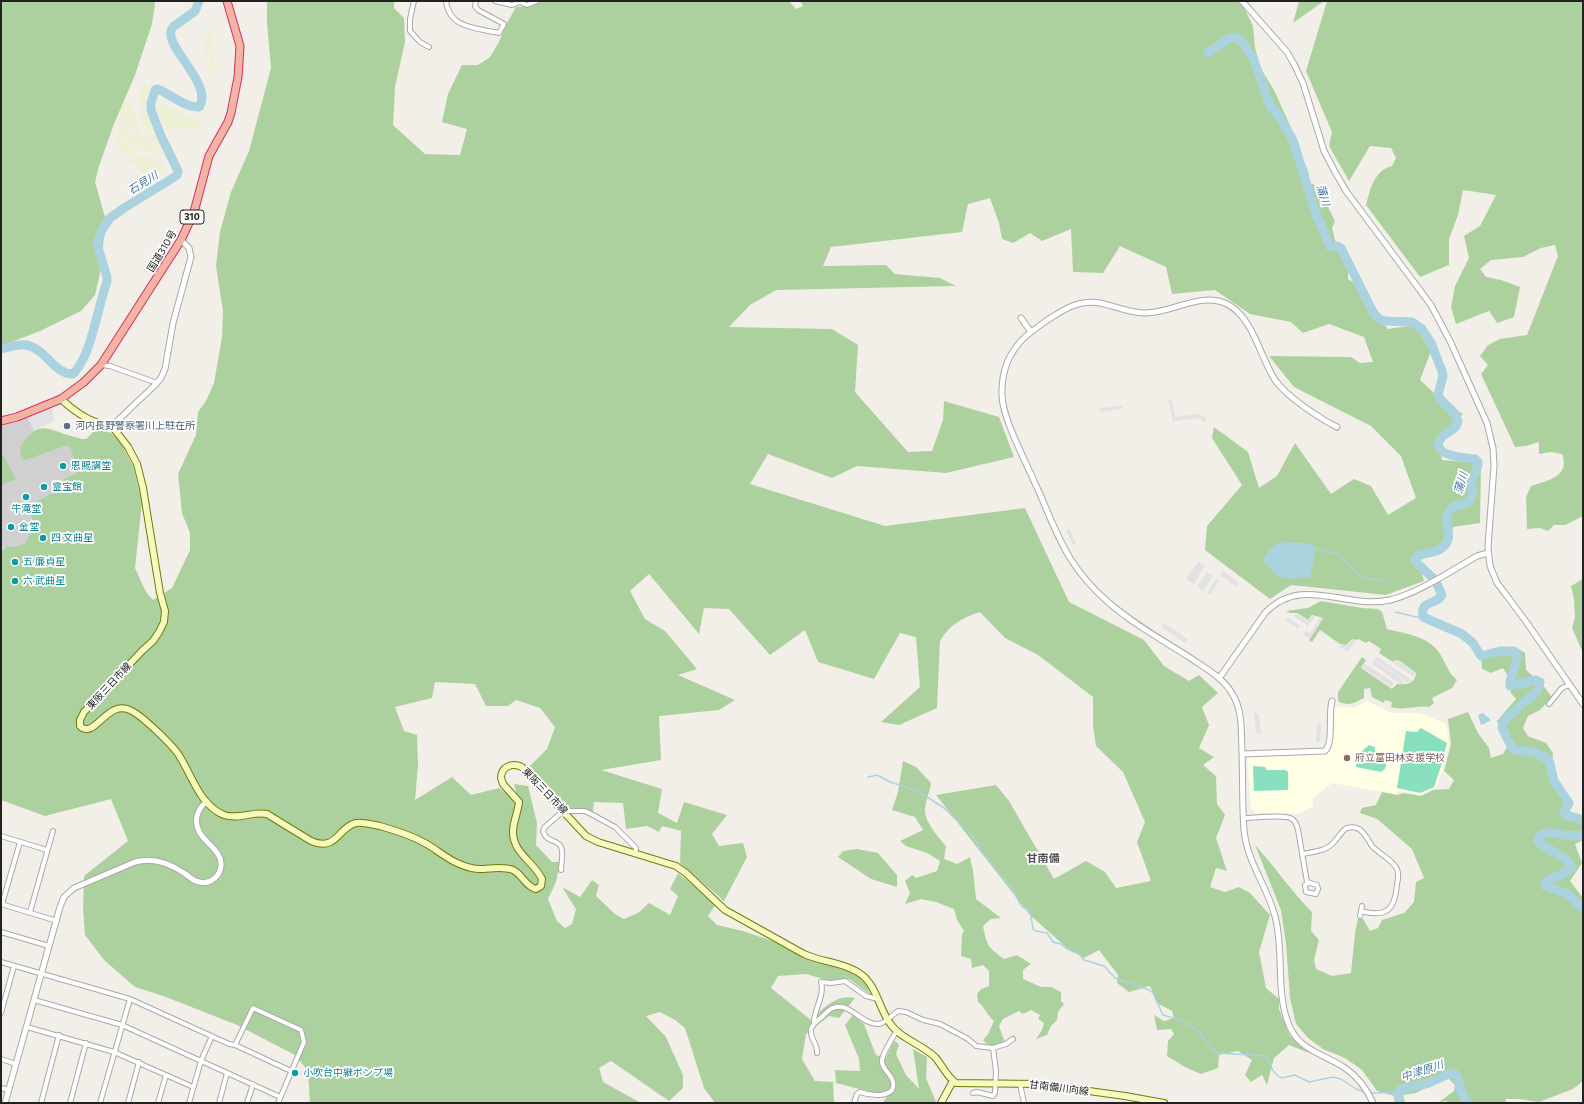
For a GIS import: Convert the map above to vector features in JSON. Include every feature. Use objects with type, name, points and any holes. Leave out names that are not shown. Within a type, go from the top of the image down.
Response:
[{"type":"highway","name":"国道310号","points":[[1,421],[17,417],[61,399],[84,382],[101,365],[181,240],[194,212],[209,156],[228,122],[238,77],[240,46],[227,1]]},
{"type":"main road","points":[[61,399],[71,408],[93,421],[104,425],[111,425]]},
{"type":"main road","name":"東阪三日市線","points":[[111,425],[128,447],[136,464],[143,488],[164,611],[164,622],[160,632],[153,641],[84,712],[80,720],[80,726],[83,730],[92,728],[111,711],[119,708],[131,711],[169,744],[180,756],[199,792],[207,802],[217,810],[230,816],[243,816],[260,813],[267,814],[311,841],[318,843],[334,841],[356,823],[380,826],[419,840],[447,858],[463,865],[476,869],[506,868],[514,870],[530,886],[536,889],[541,886],[542,879],[523,855],[513,837],[518,802],[501,778],[502,771],[509,765],[517,765],[522,767],[586,836],[598,842],[676,866],[686,873],[725,910],[812,958],[850,969],[861,974],[869,983],[887,1019],[896,1032],[921,1045],[944,1067],[953,1081]]},
{"type":"main road","points":[[942,1103],[953,1081]]},
{"type":"main road","name":"甘南備川向線","points":[[953,1081],[958,1083],[1038,1084],[1164,1103]]},
{"type":"street","points":[[414,1],[410,19],[410,31],[420,42],[429,47]]},
{"type":"street","points":[[446,1],[447,6],[455,20],[462,25],[499,33],[504,24],[478,10],[475,6],[476,1]]},
{"type":"street","points":[[495,1],[512,5],[520,2],[527,4],[537,1]]},
{"type":"street","points":[[1242,1],[1287,52],[1303,83],[1324,151],[1334,170],[1346,191],[1431,305],[1457,356],[1487,423],[1493,448],[1494,466],[1488,553],[1490,566],[1497,582],[1583,704]]},
{"type":"street","points":[[111,425],[115,423],[157,383],[165,369],[173,323],[191,258],[191,251],[181,240]]},
{"type":"street","points":[[1337,427],[1317,415],[1281,387],[1271,373],[1244,318],[1236,310],[1221,302],[1201,301],[1148,314],[1135,313],[1100,303],[1081,303],[1065,308],[1031,332],[1018,345],[1008,360],[1003,378],[1002,402],[1009,422],[1063,546],[1079,572],[1110,604],[1220,678],[1233,694],[1239,708],[1245,840],[1249,858],[1268,898],[1275,917],[1284,1008],[1288,1024],[1298,1040],[1304,1046],[1344,1068],[1363,1085],[1373,1101]]},
{"type":"street","points":[[1021,318],[1031,332]]},
{"type":"street","points":[[101,365],[110,366],[157,383]]},
{"type":"street","points":[[1220,678],[1265,613],[1274,604],[1284,599],[1296,595],[1310,594],[1383,602],[1401,597],[1477,556],[1488,553]]},
{"type":"street","points":[[1549,704],[1562,688],[1569,684]]},
{"type":"street","points":[[1242,754],[1325,751],[1330,742],[1329,719],[1332,701]]},
{"type":"street","points":[[5,1103],[64,898],[74,888],[139,861],[148,859],[160,861],[199,882],[206,883],[216,878],[220,871],[221,860],[218,854],[200,834],[196,824],[199,809],[207,802]]},
{"type":"street","points":[[561,870],[562,848],[560,844],[547,839],[543,831],[545,826],[564,811],[585,811],[615,827],[636,848],[635,853]]},
{"type":"street","points":[[1244,818],[1284,817],[1293,819],[1297,826],[1308,883]]},
{"type":"street","points":[[1302,854],[1326,849],[1347,828],[1357,828],[1363,833],[1375,848],[1395,866],[1398,875],[1396,895],[1388,909],[1378,914],[1360,913],[1362,906]]},
{"type":"street","points":[[30,912],[53,830]]},
{"type":"street","points":[[1,836],[48,850]]},
{"type":"street","points":[[20,842],[1,904],[57,921]]},
{"type":"street","points":[[1,932],[49,946]]},
{"type":"street","points":[[1,962],[130,999],[291,1071]]},
{"type":"street","points":[[1,1013],[14,966]]},
{"type":"street","points":[[814,1024],[814,1016],[822,992],[821,982],[831,983],[845,981],[866,996],[878,999]]},
{"type":"street","points":[[100,1103],[130,999]]},
{"type":"street","points":[[34,1000],[122,1026],[280,1097]]},
{"type":"street","points":[[816,1053],[817,1047],[811,1035],[811,1029],[814,1024],[832,1008],[836,1007],[849,1010],[872,1024],[880,1024],[898,1011],[906,1012],[923,1020],[940,1024],[968,1039],[976,1046],[994,1048],[1006,1044],[1013,1039]]},
{"type":"street","points":[[235,1045],[253,1008],[301,1030],[304,1042],[278,1103]]},
{"type":"street","points":[[27,1027],[114,1052],[193,1087]]},
{"type":"street","points":[[854,1103],[857,1094],[860,1092],[876,1096],[886,1094],[891,1090],[893,1085],[892,1078],[882,1064],[882,1058],[896,1032]]},
{"type":"street","points":[[41,1103],[59,1035]]},
{"type":"street","points":[[189,1103],[201,1061],[212,1036]]},
{"type":"street","points":[[70,1103],[86,1043]]},
{"type":"street","points":[[973,1093],[977,1092],[993,1096],[995,1093],[994,1048]]},
{"type":"street","points":[[1,1059],[16,1064]]},
{"type":"street","points":[[128,1103],[139,1062]]},
{"type":"street","points":[[219,1103],[227,1073]]},
{"type":"street","points":[[158,1103],[166,1075]]},
{"type":"street","points":[[248,1103],[253,1084]]},
{"type":"street","points":[[1020,1084],[1024,1103]]},
{"type":"street","points":[[1,1088],[9,1090]]},
{"type":"shaded area","points":[[210,26],[212,30],[209,56],[206,55],[203,46]]},
{"type":"shaded area","points":[[212,33],[215,60],[211,71],[208,73],[207,70],[211,56],[210,45]]},
{"type":"shaded area","points":[[216,49],[218,53],[217,65],[212,73]]},
{"type":"shaded area","points":[[143,84],[148,86],[145,108],[143,108],[138,102]]},
{"type":"shaded area","points":[[158,101],[202,123],[199,126],[176,130],[166,129],[157,108]]},
{"type":"shaded area","points":[[123,102],[125,102],[124,126],[119,121]]},
{"type":"shaded area","points":[[127,102],[133,106],[141,134],[128,129],[125,126]]},
{"type":"shaded area","points":[[139,108],[150,114],[156,130],[146,132]]},
{"type":"shaded area","points":[[119,123],[132,135],[141,150],[140,151],[119,136],[117,133]]},
{"type":"shaded area","points":[[131,133],[146,137],[160,155],[143,150]]},
{"type":"shaded area","points":[[152,134],[159,137],[168,160],[165,159],[154,142],[147,136]]},
{"type":"shaded area","points":[[115,137],[127,143],[136,152],[130,156],[127,154],[119,147]]},
{"type":"shaded area","points":[[142,154],[155,158],[163,163],[165,168],[162,173],[133,157]]},
{"type":"shaded area","points":[[133,158],[151,167],[160,174],[137,190],[136,189],[143,174],[142,171],[127,162],[127,160]]},
{"type":"shaded area","points":[[1168,400],[1172,400],[1175,417],[1197,414],[1204,416],[1207,421],[1204,422],[1198,418],[1173,421]]},
{"type":"shaded area","points":[[1123,405],[1123,408],[1101,412],[1100,408]]},
{"type":"shaded area","points":[[52,408],[54,421],[34,430],[27,415],[33,412]]},
{"type":"shaded area","points":[[26,415],[34,430],[21,445],[26,460],[66,446],[70,447],[79,470],[77,473],[59,481],[54,492],[32,504],[30,508],[33,527],[25,543],[15,547],[5,547],[1,552],[1,424],[12,422]]},
{"type":"shaded area","points":[[1069,528],[1076,543],[1073,545],[1066,530]]},
{"type":"shaded area","points":[[1199,561],[1205,566],[1194,584],[1186,579]]},
{"type":"shaded area","points":[[1223,571],[1239,582],[1236,586],[1220,575]]},
{"type":"shaded area","points":[[1207,572],[1213,576],[1203,591],[1197,586]]},
{"type":"shaded area","points":[[1216,579],[1219,581],[1210,595],[1207,593]]},
{"type":"shaded area","points":[[1296,614],[1308,621],[1312,616],[1315,617],[1308,626],[1294,616]]},
{"type":"shaded area","points":[[1288,617],[1300,626],[1298,629],[1285,620]]},
{"type":"shaded area","points":[[1320,618],[1323,619],[1310,639],[1303,634],[1306,630],[1310,633]]},
{"type":"shaded area","points":[[1164,623],[1188,639],[1185,643],[1161,627]]},
{"type":"shaded area","points":[[1353,639],[1356,641],[1347,652],[1339,646],[1343,644],[1346,646]]},
{"type":"shaded area","points":[[1376,656],[1412,680],[1408,683],[1374,659]]},
{"type":"shaded area","points":[[1374,660],[1403,680],[1404,684],[1400,684],[1371,663]]},
{"type":"shaded area","points":[[1395,661],[1400,662],[1415,673],[1414,677],[1393,663]]},
{"type":"shaded area","points":[[1364,663],[1394,683],[1391,687],[1361,667]]},
{"type":"shaded area","name":"府立富田林支援学校","points":[[1367,701],[1392,713],[1420,713],[1446,724],[1449,743],[1436,788],[1420,795],[1399,791],[1395,794],[1332,783],[1313,798],[1313,807],[1297,814],[1255,813],[1251,808],[1247,760],[1251,756],[1325,754],[1332,747],[1332,708],[1337,706],[1353,708]]},
{"type":"shaded area","points":[[1254,712],[1259,715],[1261,735],[1256,732]]},
{"type":"shaded area","points":[[1317,723],[1321,724],[1320,743],[1316,743]]},
{"type":"green space","points":[[1,1],[154,1],[155,4],[152,24],[135,75],[114,124],[95,182],[105,217],[102,264],[95,295],[81,311],[40,331],[1,345]]},
{"type":"green space","points":[[267,1],[394,1],[394,8],[404,18],[405,42],[395,87],[393,125],[425,154],[460,155],[467,129],[442,122],[448,94],[462,65],[478,65],[490,57],[516,7],[533,6],[540,1],[789,1],[796,9],[803,6],[800,1],[1241,1],[1253,26],[1255,48],[1261,69],[1274,90],[1288,121],[1309,174],[1308,182],[1317,186],[1335,221],[1332,228],[1338,251],[1348,253],[1348,279],[1361,287],[1376,316],[1388,329],[1415,325],[1431,351],[1420,380],[1446,404],[1463,414],[1438,437],[1442,460],[1481,463],[1480,523],[1453,527],[1448,544],[1418,559],[1424,581],[1386,595],[1291,585],[1270,599],[1205,550],[1207,526],[1242,485],[1212,438],[1214,427],[1248,452],[1259,488],[1277,476],[1295,443],[1331,494],[1354,479],[1371,486],[1388,515],[1416,498],[1401,456],[1371,426],[1294,387],[1269,356],[1351,357],[1360,363],[1373,362],[1364,337],[1329,324],[1303,333],[1291,322],[1250,314],[1215,290],[1172,294],[1166,267],[1120,246],[1103,273],[1073,272],[1071,229],[1042,241],[1030,233],[1013,243],[1002,239],[999,223],[990,198],[968,204],[962,232],[831,247],[823,266],[886,265],[895,274],[940,278],[956,286],[776,290],[750,305],[729,327],[832,329],[858,345],[855,392],[908,452],[932,451],[943,420],[944,401],[999,417],[1014,457],[946,473],[857,466],[832,478],[768,454],[750,484],[885,526],[1025,508],[1069,602],[1144,640],[1164,666],[1189,681],[1199,675],[1218,693],[1202,707],[1209,725],[1199,748],[1214,757],[1203,765],[1216,776],[1217,804],[1225,815],[1216,838],[1227,871],[1216,868],[1210,887],[1225,892],[1239,887],[1250,893],[1270,915],[1259,952],[1266,988],[1279,999],[1279,1009],[1290,1036],[1309,1053],[1289,1045],[1274,1058],[1267,1085],[1262,1075],[1251,1082],[1245,1075],[1252,1060],[1238,1051],[1219,1055],[1218,1068],[1201,1074],[1185,1067],[1167,1056],[1168,1041],[1174,1034],[1171,1029],[1157,1030],[1154,1015],[1164,1021],[1174,1018],[1172,1011],[1157,1003],[1150,986],[1129,992],[1117,983],[1118,975],[1099,950],[1084,958],[1067,948],[1030,915],[936,795],[996,785],[1009,801],[1054,879],[1086,861],[1105,872],[1116,888],[1151,881],[1137,842],[1145,822],[1123,772],[1096,746],[1093,725],[1093,697],[1038,655],[1005,638],[980,612],[957,622],[948,630],[940,641],[937,708],[899,725],[881,722],[920,687],[916,637],[900,633],[874,679],[818,662],[805,630],[770,655],[729,609],[704,608],[699,634],[649,574],[630,591],[645,619],[665,631],[697,669],[678,675],[735,700],[719,710],[659,716],[661,760],[601,770],[662,789],[658,813],[677,823],[684,802],[727,815],[712,834],[719,846],[743,843],[747,857],[724,901],[680,863],[681,831],[662,826],[659,832],[647,826],[626,829],[623,803],[594,802],[593,812],[584,808],[564,808],[528,768],[547,749],[555,727],[540,708],[516,700],[508,706],[486,706],[475,684],[435,682],[432,698],[395,707],[404,731],[417,735],[418,765],[415,800],[452,777],[471,795],[499,788],[519,803],[514,784],[528,786],[537,823],[536,845],[552,862],[560,862],[556,882],[548,899],[557,921],[565,928],[572,924],[576,909],[562,887],[580,897],[592,880],[599,885],[596,896],[615,914],[624,919],[638,913],[649,903],[670,915],[678,896],[670,889],[678,873],[716,904],[708,916],[717,925],[743,931],[775,942],[803,957],[856,974],[866,984],[871,995],[849,979],[827,980],[806,974],[778,976],[771,988],[811,1020],[836,1000],[848,997],[855,998],[839,1018],[829,1016],[806,1034],[802,1059],[815,1081],[833,1082],[834,1103],[715,1103],[704,1088],[685,1028],[675,1020],[660,1012],[646,1016],[666,1037],[683,1075],[683,1088],[669,1101],[611,1061],[599,1068],[603,1082],[641,1103],[310,1103],[308,1071],[295,1055],[237,1025],[166,997],[135,987],[104,960],[85,935],[83,908],[84,876],[128,841],[111,799],[45,816],[1,800],[1,552],[7,546],[15,547],[25,543],[33,527],[30,508],[32,504],[54,492],[59,481],[77,473],[78,470],[70,447],[66,446],[26,460],[21,455],[20,451],[22,444],[32,433],[40,428],[51,429],[82,439],[86,439],[93,432],[100,430],[111,433],[121,443],[133,466],[142,502],[135,568],[146,592],[153,600],[172,588],[190,550],[190,533],[182,513],[178,474],[196,435],[198,412],[206,401],[214,383],[222,337],[223,311],[216,266],[220,232],[231,192],[249,151],[271,68],[267,23]]},
{"type":"green space","points":[[1299,1],[1324,1],[1293,23]]},
{"type":"green space","points":[[1327,1],[1583,1],[1583,516],[1565,525],[1554,525],[1548,531],[1540,528],[1527,529],[1526,497],[1531,486],[1556,476],[1563,468],[1564,461],[1562,454],[1551,452],[1539,454],[1539,442],[1526,446],[1515,447],[1481,374],[1488,365],[1480,356],[1488,345],[1500,339],[1527,335],[1558,256],[1555,245],[1541,248],[1523,257],[1491,260],[1480,269],[1486,277],[1501,280],[1520,287],[1514,317],[1497,323],[1489,311],[1456,324],[1451,307],[1455,286],[1469,258],[1464,236],[1480,226],[1496,195],[1463,190],[1458,215],[1449,239],[1449,265],[1420,277],[1366,205],[1371,187],[1377,176],[1386,168],[1392,166],[1396,158],[1391,148],[1370,146],[1349,181],[1329,146],[1332,132],[1306,71]]},
{"type":"green space","points":[[1,455],[3,455],[15,477],[14,480],[1,485]]},
{"type":"green space","points":[[1583,579],[1583,653],[1572,628],[1575,617],[1574,599],[1571,586]]},
{"type":"green space","points":[[1321,601],[1362,608],[1378,609],[1382,612],[1387,629],[1409,634],[1430,643],[1440,654],[1447,668],[1457,680],[1452,688],[1432,698],[1434,703],[1429,707],[1391,707],[1392,702],[1385,700],[1384,703],[1372,697],[1370,688],[1364,689],[1364,698],[1354,703],[1341,703],[1338,701],[1338,692],[1362,657],[1366,660],[1361,668],[1392,689],[1397,684],[1407,684],[1412,682],[1416,673],[1400,661],[1395,660],[1393,662],[1379,653],[1381,649],[1369,641],[1366,643],[1358,639],[1352,639],[1346,645],[1340,644],[1320,630],[1312,642],[1309,640],[1323,618],[1312,615],[1308,620],[1297,613],[1290,613],[1286,611],[1308,608]]},
{"type":"green space","points":[[1516,647],[1525,653],[1526,670],[1542,684],[1552,697],[1540,710],[1528,716],[1523,728],[1528,736],[1546,743],[1553,753],[1551,769],[1568,799],[1566,816],[1578,817],[1583,815],[1583,840],[1575,844],[1582,863],[1570,881],[1583,898],[1583,1081],[1573,1089],[1539,1102],[1506,1099],[1505,1103],[1474,1103],[1465,1097],[1460,1103],[1449,1103],[1446,1101],[1439,1102],[1454,1091],[1455,1085],[1447,1077],[1416,1093],[1403,1095],[1405,1103],[1401,1103],[1398,1097],[1377,1091],[1362,1070],[1345,1058],[1323,1049],[1308,1038],[1296,1024],[1290,998],[1286,944],[1281,910],[1255,845],[1312,912],[1311,931],[1319,940],[1314,960],[1316,969],[1332,976],[1351,973],[1358,918],[1363,919],[1370,931],[1378,928],[1382,920],[1404,913],[1414,902],[1416,882],[1424,878],[1412,849],[1377,819],[1360,813],[1362,808],[1376,805],[1382,792],[1397,795],[1404,793],[1421,796],[1433,790],[1449,789],[1454,780],[1444,771],[1451,744],[1448,719],[1468,712],[1478,733],[1489,748],[1491,758],[1503,754],[1507,747],[1497,721],[1516,699],[1510,692],[1514,686],[1503,668],[1491,673],[1482,669],[1481,652]]},
{"type":"green space","points":[[1421,728],[1447,743],[1434,787],[1420,793],[1397,788],[1406,731],[1417,732]]},
{"type":"green space","points":[[1369,745],[1375,747],[1375,751],[1388,754],[1385,769],[1381,772],[1356,767],[1357,758]]},
{"type":"green space","points":[[903,761],[916,767],[931,783],[925,811],[927,820],[933,830],[946,846],[944,859],[957,864],[970,857],[976,899],[1001,918],[991,919],[983,926],[989,946],[1004,959],[1017,955],[1031,964],[1023,970],[1023,979],[1041,987],[1051,987],[1061,992],[1061,1001],[1064,1004],[1058,1012],[1057,1020],[1051,1026],[1047,1035],[1036,1039],[1042,1030],[1044,1023],[1038,1019],[1040,1015],[1031,1010],[1023,1014],[1019,1011],[1003,1019],[999,1026],[1005,1043],[990,1045],[985,1043],[983,1040],[988,1034],[994,1021],[978,1002],[977,994],[981,989],[989,986],[989,971],[983,965],[972,968],[971,959],[961,956],[962,934],[964,931],[957,920],[954,909],[936,902],[921,899],[905,904],[910,893],[905,881],[912,875],[916,878],[937,871],[940,861],[927,853],[906,846],[900,841],[923,830],[915,817],[892,810],[898,792]]},
{"type":"green space","points":[[1253,766],[1265,767],[1267,770],[1285,770],[1288,772],[1288,790],[1254,791]]},
{"type":"green space","points":[[857,849],[878,853],[897,875],[897,887],[871,879],[838,857],[843,851]]},
{"type":"green space","points":[[853,1015],[864,1024],[876,1055],[886,1058],[894,1041],[899,1044],[896,1054],[906,1075],[919,1089],[913,1049],[927,1057],[926,1078],[936,1102],[935,1103],[883,1103],[887,1096],[836,1083],[835,1070],[860,1071],[859,1059],[845,1025]]},
{"type":"water","points":[[1281,542],[1305,543],[1316,547],[1310,577],[1291,579],[1282,578],[1263,561],[1270,549]]},
{"type":"water","points":[[1483,713],[1490,719],[1490,721],[1481,725],[1478,715]]},
{"type":"waterway","name":"石見川","points":[[1,349],[20,345],[33,347],[60,370],[66,373],[73,374],[80,366],[93,331],[107,282],[107,277],[97,244],[102,230],[110,218],[177,175],[178,171],[161,136],[151,110],[151,103],[155,90],[157,89],[162,91],[182,103],[193,106],[199,107],[202,99],[201,90],[197,81],[173,43],[171,34],[173,27],[195,11],[199,1]]},
{"type":"waterway","name":"蒲川","points":[[1208,53],[1230,38],[1234,37],[1240,39],[1253,58],[1270,105],[1280,118],[1293,140],[1315,211],[1330,247],[1337,246],[1341,248],[1373,312],[1379,319],[1385,321],[1412,322],[1422,329],[1431,343],[1443,376],[1438,395],[1452,410],[1458,421],[1454,428],[1443,436],[1439,442],[1439,447],[1448,454],[1463,458],[1475,459],[1478,462],[1478,465],[1472,479],[1472,495],[1470,500],[1466,503],[1453,507],[1449,511],[1447,516],[1449,534],[1447,542],[1441,549],[1416,557],[1415,560],[1417,563],[1435,580],[1442,595],[1436,601],[1426,605],[1423,611],[1423,617],[1462,634],[1473,643],[1481,656],[1500,651],[1514,651],[1517,654],[1517,658],[1510,680],[1510,686],[1535,680],[1540,682],[1538,690],[1503,721],[1502,728],[1512,748],[1516,750],[1534,752],[1549,760],[1554,781],[1569,803],[1564,813],[1583,820]]},
{"type":"waterway","points":[[1316,549],[1336,553],[1363,578],[1384,581],[1386,585]]},
{"type":"waterway","points":[[1396,612],[1416,617],[1423,617]]},
{"type":"waterway","points":[[868,777],[877,775],[890,782],[918,791],[944,808],[972,835],[984,855],[1011,887],[1022,907],[1030,910],[1033,929],[1047,933],[1053,942],[1061,944],[1067,949],[1079,954],[1084,960],[1104,966],[1115,978],[1149,990],[1153,993],[1163,1015],[1182,1021],[1193,1027],[1217,1053],[1266,1056],[1269,1058],[1274,1073],[1282,1078],[1295,1075],[1309,1082],[1333,1077],[1341,1079],[1356,1089],[1365,1092]]},
{"type":"waterway","name":"蒲川","points":[[1583,834],[1572,836],[1548,833],[1538,837],[1540,843],[1568,861],[1572,867],[1566,872],[1548,880],[1545,883],[1545,886],[1568,894],[1583,909]]},
{"type":"waterway","name":"中津原川","points":[[1399,1103],[1398,1092],[1402,1089],[1429,1083],[1451,1073],[1454,1073],[1458,1079],[1461,1091],[1469,1103]]},
{"type":"waterway","points":[[1371,1093],[1398,1092]]},
{"type":"place","name":"河内長野警察署川上駐在所","points":[[67,426]]},
{"type":"place","name":"恩賜講堂","points":[[63,466]]},
{"type":"place","name":"霊宝館","points":[[44,487]]},
{"type":"place","name":"牛滝堂","points":[[26,497]]},
{"type":"place","name":"金堂","points":[[11,527]]},
{"type":"place","name":"四 文曲星","points":[[43,538]]},
{"type":"place","name":"五 廉貞星","points":[[15,562]]},
{"type":"place","name":"六 武曲星","points":[[15,581]]},
{"type":"place","name":"府立富田林支援学校","points":[[1347,758]]},
{"type":"place","name":"小吹台中継ポンプ場","points":[[295,1073]]},
{"type":"district","name":"甘南備","points":[[1043,858]]}]
